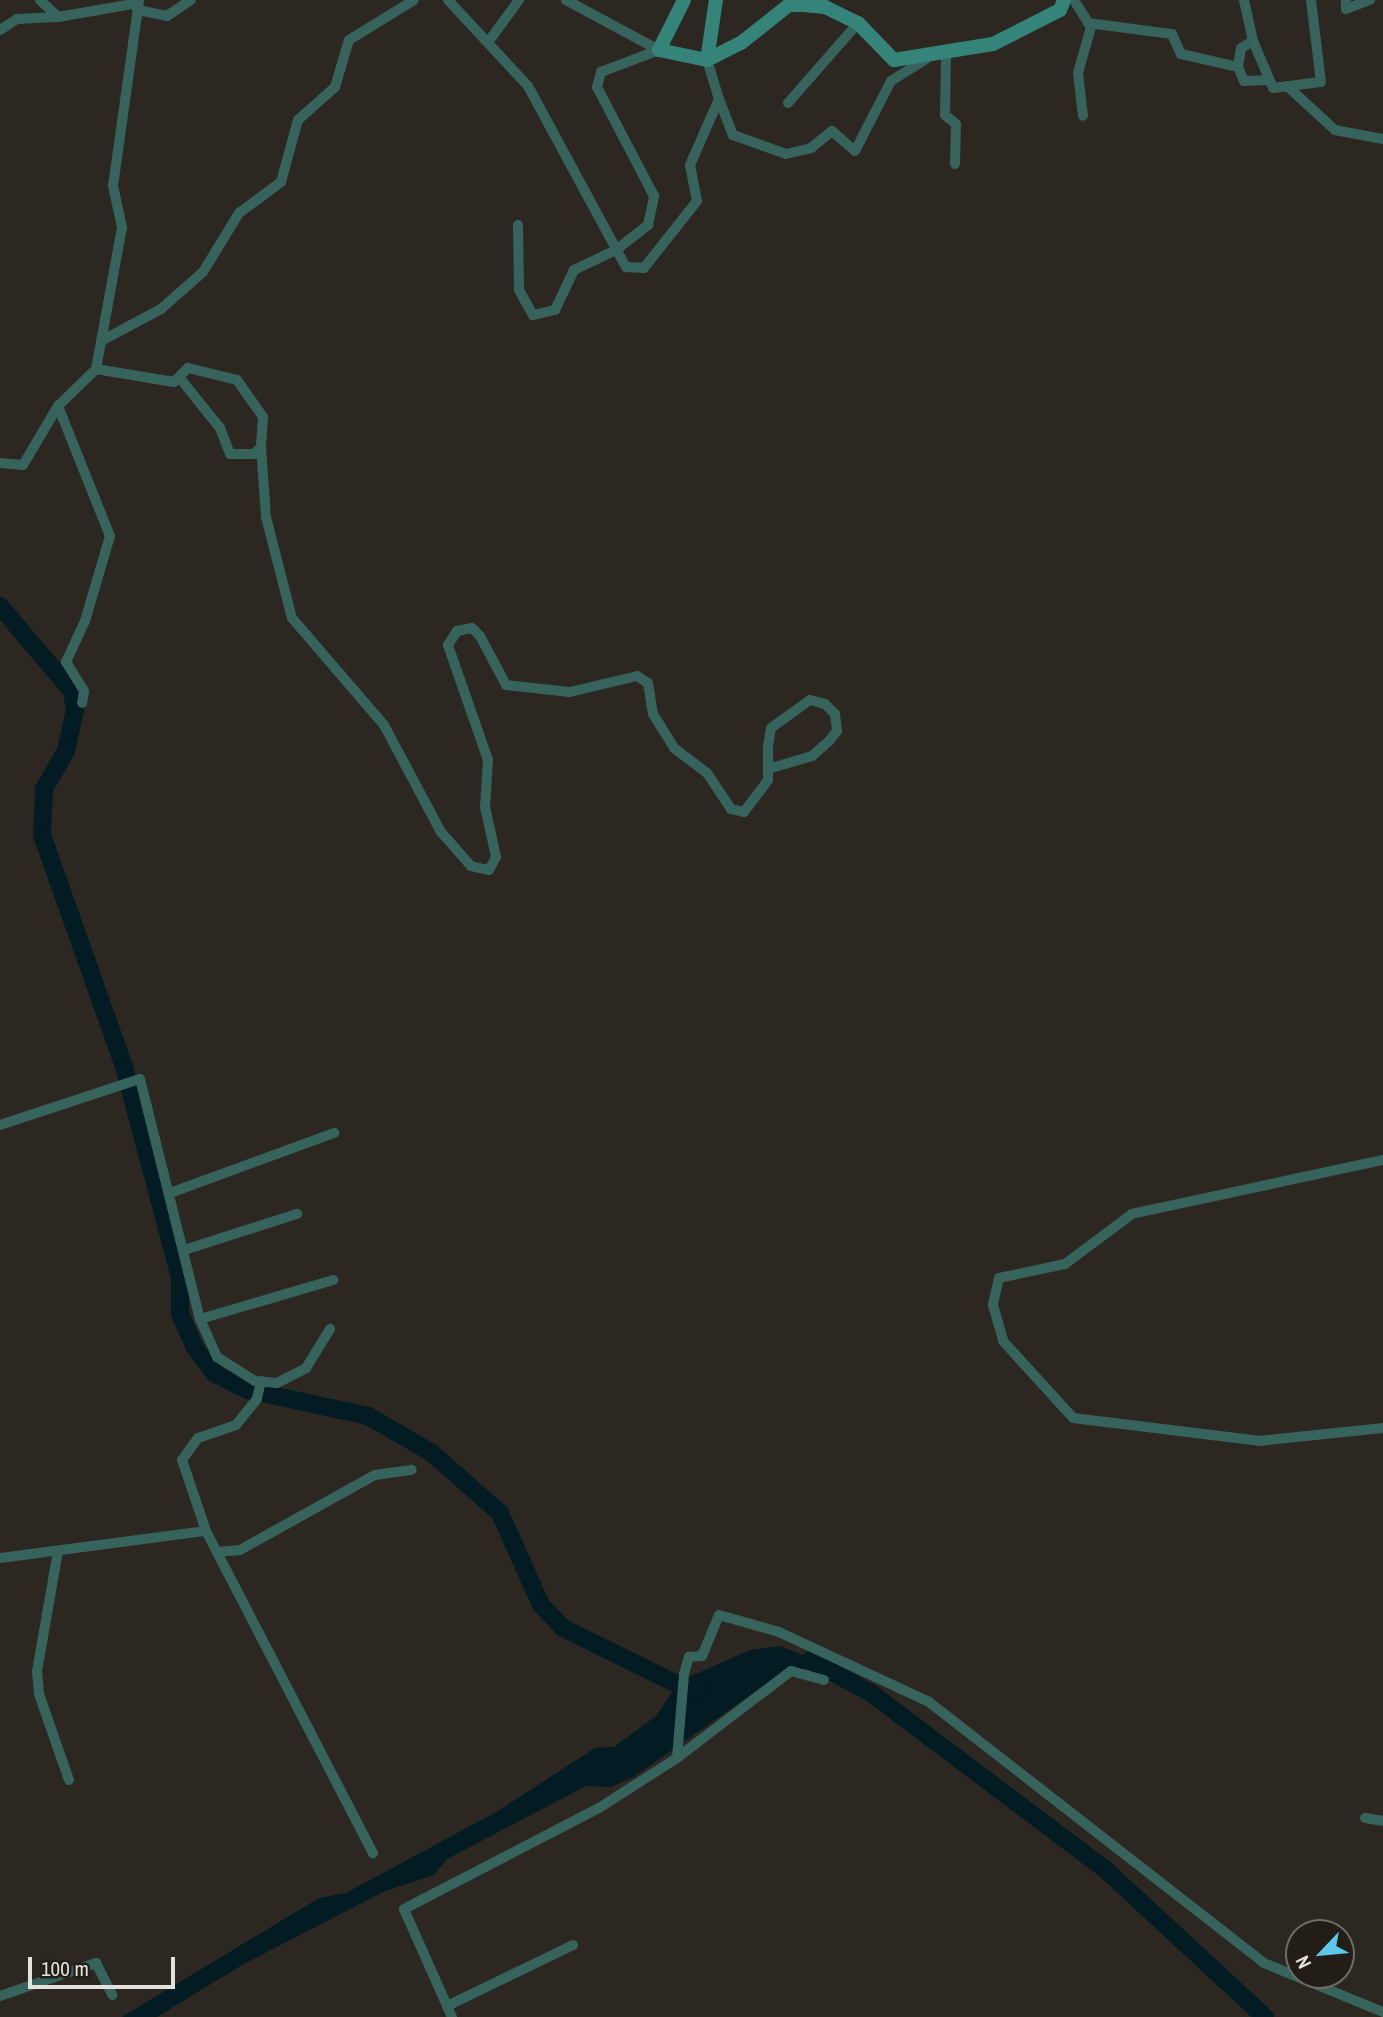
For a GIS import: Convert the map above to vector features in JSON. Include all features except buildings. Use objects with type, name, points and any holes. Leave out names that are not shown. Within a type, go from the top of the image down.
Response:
[{"type":"street","points":[[40,0],[58,17]]},
{"type":"street","points":[[0,30],[18,19],[58,17],[138,4],[167,16],[191,0]]},
{"type":"street","points":[[101,341],[161,309],[203,272],[239,213],[281,182],[298,120],[335,87],[349,40],[414,0]]},
{"type":"street","points":[[448,0],[528,86],[626,267],[644,268],[697,201],[690,165],[719,99]]},
{"type":"street","points":[[489,41],[519,0]]},
{"type":"street","points":[[566,0],[659,50],[706,60],[741,43],[789,5],[818,4],[858,23],[894,60],[926,59],[993,44],[1060,10],[1064,0]]},
{"type":"street","points":[[518,225],[519,290],[533,316],[555,310],[574,270],[616,250],[648,225],[654,196],[597,87],[601,72],[659,50],[684,0]]},
{"type":"street","points":[[716,0],[706,60],[733,135],[786,154],[811,148],[832,131],[855,151],[891,81],[926,59]]},
{"type":"street","points":[[1074,0],[1088,23],[1078,73],[1083,116]]},
{"type":"street","points":[[1244,0],[1253,41],[1273,88],[1321,82],[1311,0]]},
{"type":"street","points":[[1346,0],[1346,9],[1370,0]]},
{"type":"street","points":[[0,463],[23,465],[58,407],[96,369],[122,227],[113,186],[138,4]]},
{"type":"street","points":[[788,103],[858,23]]},
{"type":"street","points":[[1088,23],[1172,34],[1181,54],[1238,67]]},
{"type":"street","points":[[1253,41],[1241,48],[1238,67],[1244,81],[1269,80]]},
{"type":"street","points":[[946,54],[945,115],[956,124],[955,163]]},
{"type":"street","points":[[1287,86],[1335,130],[1383,139]]},
{"type":"street","points":[[96,369],[174,382],[188,368],[237,380],[263,417],[261,447],[266,517],[292,618],[384,724],[441,832],[471,866],[489,870],[496,857],[485,807],[488,760],[448,645],[457,631],[472,628],[480,636],[506,685],[570,692],[637,676],[648,683],[653,714],[674,748],[707,774],[731,809],[744,812],[755,805],[768,769],[771,728],[810,701],[825,704],[835,714],[837,731],[812,756],[768,769]]},
{"type":"street","points":[[179,377],[220,428],[230,454],[254,454],[261,447]]},
{"type":"street","points":[[58,407],[110,536],[85,621],[66,662],[84,691],[82,703]]},
{"type":"street","points":[[0,1125],[140,1079],[200,1319],[217,1357],[260,1383],[277,1383],[306,1368],[330,1329]]},
{"type":"street","points":[[170,1193],[334,1133]]},
{"type":"street","points":[[1383,1160],[1132,1214],[1065,1264],[999,1278],[993,1305],[1003,1341],[1073,1418],[1259,1441],[1383,1428]]},
{"type":"street","points":[[184,1250],[297,1214]]},
{"type":"street","points":[[200,1319],[334,1280]]},
{"type":"street","points":[[260,1383],[257,1399],[236,1425],[187,1446],[182,1460],[206,1531],[373,1853]]},
{"type":"street","points":[[217,1552],[240,1550],[375,1475],[412,1470]]},
{"type":"street","points":[[0,1558],[206,1531]]},
{"type":"street","points":[[58,1551],[37,1671],[38,1695],[69,1780]]},
{"type":"street","points":[[677,1754],[684,1674],[689,1657],[702,1656],[719,1615],[779,1632],[929,1702],[1264,1963],[1383,2012]]},
{"type":"street","points":[[573,1945],[449,2012],[404,1909],[599,1808],[791,1671],[824,1680]]},
{"type":"street","points":[[1365,1818],[1383,1821]]},
{"type":"street","points":[[0,1996],[96,1963],[112,1995]]},
{"type":"water","points":[[780,1646],[832,1667],[786,1670],[635,1776],[611,1787],[586,1786],[447,1859],[434,1875],[385,1891],[242,1965],[157,2017],[122,2017],[319,1898],[346,1893],[498,1811],[595,1748],[614,1747],[656,1716],[680,1681],[750,1650]]},
{"type":"waterway","points":[[0,606],[72,691],[75,710],[66,751],[44,789],[42,835],[124,1067],[180,1278],[180,1314],[195,1348],[215,1374],[248,1390],[368,1416],[432,1453],[500,1513],[541,1605],[563,1628],[687,1689],[699,1688]]},
{"type":"waterway","points":[[810,1660],[871,1693],[1106,1870],[1265,2017]]}]
